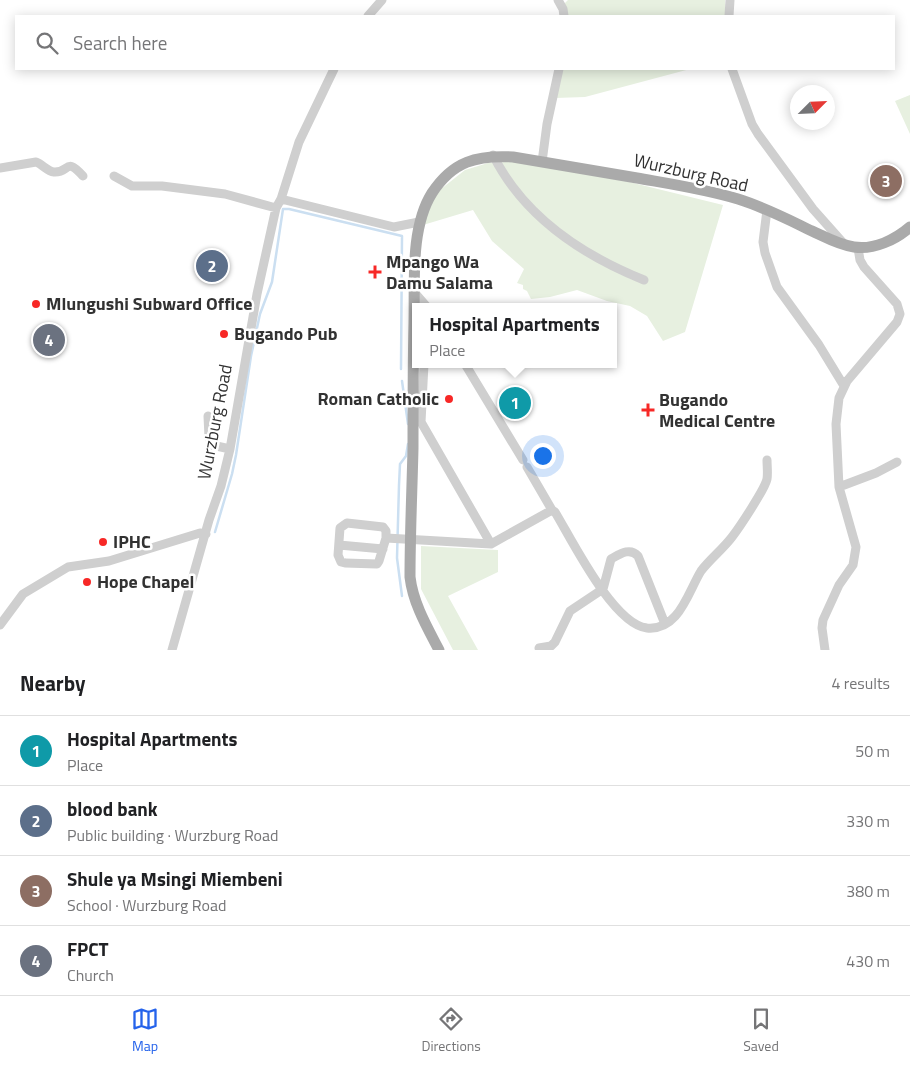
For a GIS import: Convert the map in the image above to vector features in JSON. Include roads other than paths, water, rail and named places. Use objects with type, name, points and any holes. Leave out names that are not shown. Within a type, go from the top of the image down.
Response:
[{"type":"main road","name":"Wurzburg Road","points":[[414,303],[419,222],[432,194],[449,172],[468,160],[493,156],[513,156],[715,192],[767,210],[846,246],[858,248],[882,244],[896,238],[910,227]]},
{"type":"main road","name":"Wurzburg Road","points":[[413,368],[412,538],[410,565],[412,587],[419,608],[439,650]]},
{"type":"street","points":[[369,15],[382,0]]},
{"type":"street","points":[[558,0],[564,15]]},
{"type":"street","points":[[729,15],[730,0]]},
{"type":"street","name":"Wurzburg Road","points":[[172,650],[230,449],[257,294],[276,208],[299,142],[334,70]]},
{"type":"street","points":[[542,162],[559,70]]},
{"type":"street","points":[[732,70],[752,124],[758,134],[813,209],[846,246]]},
{"type":"street","points":[[493,156],[513,188],[542,219],[580,249],[644,280]]},
{"type":"street","points":[[0,168],[36,162],[53,172],[73,166],[83,176]]},
{"type":"street","points":[[114,176],[132,186],[162,186],[225,194],[276,208]]},
{"type":"street","points":[[281,198],[394,227],[419,222]]},
{"type":"street","points":[[767,210],[763,242],[769,268],[777,287],[819,345],[844,386]]},
{"type":"street","points":[[826,650],[822,628],[823,620],[839,585],[850,570],[855,557],[854,537],[839,487],[836,424],[839,398],[844,386],[897,322],[900,314],[897,304],[864,267],[860,260],[858,248]]},
{"type":"street","points":[[414,292],[423,303]]},
{"type":"street","points":[[424,368],[422,422],[491,544]]},
{"type":"street","points":[[467,368],[584,562],[614,605],[635,623],[648,628],[671,621],[679,612],[702,570],[742,524],[766,481],[767,460]]},
{"type":"street","points":[[208,416],[212,445],[230,449]]},
{"type":"street","points":[[839,487],[876,473],[897,462]]},
{"type":"street","points":[[386,538],[491,544],[552,510]]},
{"type":"street","points":[[347,523],[383,528],[386,531],[386,538],[377,564],[344,563],[338,555],[339,545],[340,528],[347,523]]},
{"type":"street","points":[[0,625],[23,594],[68,567],[109,561],[200,533],[206,534]]},
{"type":"street","points":[[339,545],[382,549]]},
{"type":"street","points":[[539,648],[551,646],[555,642],[570,611],[603,589],[611,559],[627,551],[634,552],[638,556],[665,624]]},
{"type":"waterway","points":[[215,532],[232,474],[251,356],[260,314],[272,282],[283,209],[402,236],[401,369]]},
{"type":"waterway","points":[[402,381],[408,424]]},
{"type":"waterway","points":[[402,596],[397,558],[399,485],[400,464],[406,456],[408,444]]},
{"type":"place","name":"Shule ya Msingi Miembeni","points":[[886,181]]},
{"type":"place","name":"blood bank","points":[[212,266]]},
{"type":"place","name":"Mpango Wa Damu Salama","points":[[375,272]]},
{"type":"place","name":"Mlungushi Subward Office","points":[[36,304]]},
{"type":"place","name":"Bugando Pub","points":[[224,334]]},
{"type":"place","name":"FPCT","points":[[49,340]]},
{"type":"place","name":"Roman Catholic","points":[[449,399]]},
{"type":"place","name":"Hospital Apartments","points":[[515,403]]},
{"type":"place","name":"Bugando Medical Centre","points":[[648,410]]},
{"type":"place","name":"IPHC","points":[[103,542]]},
{"type":"place","name":"Hope Chapel","points":[[87,582]]}]
